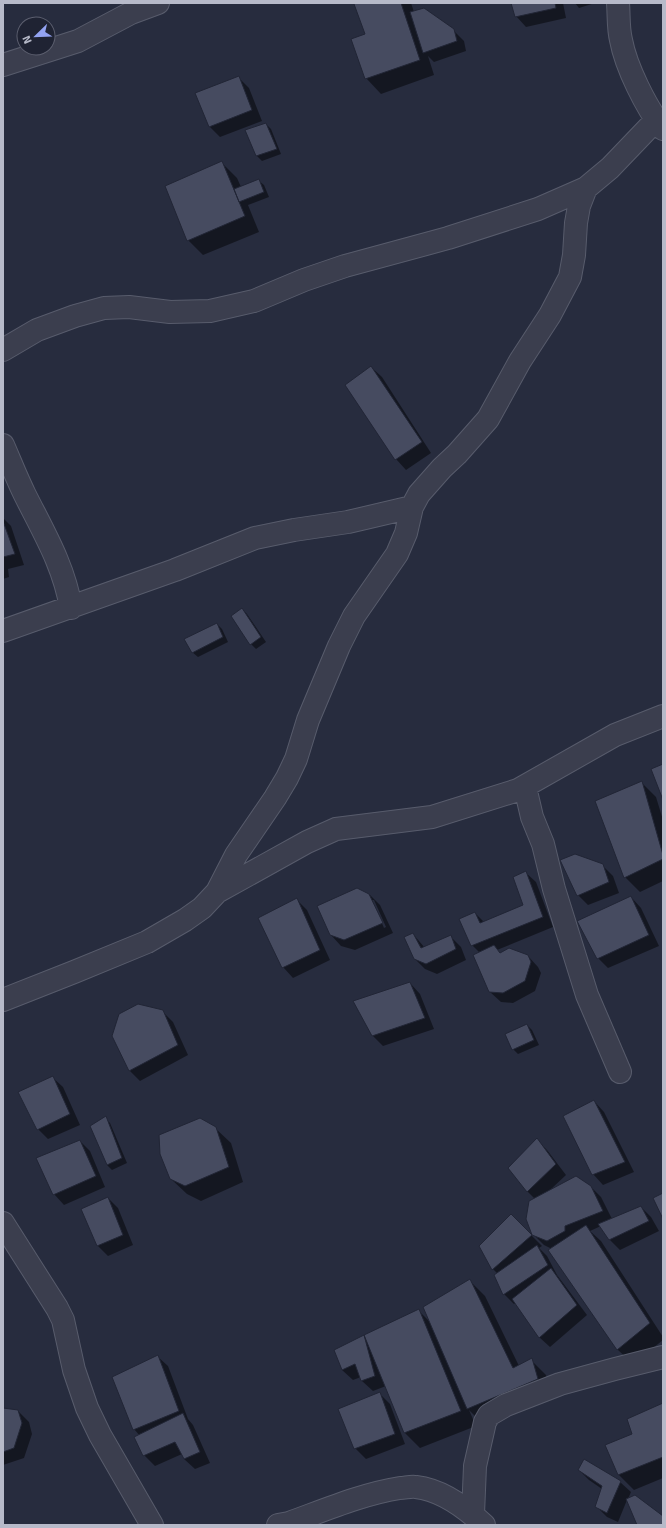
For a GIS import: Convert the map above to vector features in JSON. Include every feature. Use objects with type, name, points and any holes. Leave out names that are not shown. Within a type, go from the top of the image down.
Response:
[{"type":"street","points":[[3,65],[78,41],[131,13],[158,3]]},
{"type":"street","points":[[3,350],[37,330],[75,316],[104,308],[129,307],[170,312],[210,311],[254,301],[324,273],[448,238],[538,209],[586,188],[660,125],[639,88],[624,54],[620,39],[618,3]]},
{"type":"street","points":[[3,1000],[147,942],[185,920],[202,908],[217,892],[236,855],[287,778],[296,759],[308,720],[338,646],[354,616],[397,554],[406,534],[412,507],[419,494],[429,481],[457,454],[488,419],[520,361],[550,315],[570,277],[574,255],[579,206],[586,188]]},
{"type":"street","points":[[3,445],[24,493],[61,567],[72,608]]},
{"type":"street","points":[[3,631],[72,608],[175,570],[255,538],[294,530],[348,522],[412,507]]},
{"type":"street","points":[[217,892],[307,842],[336,829],[432,818],[525,787],[615,736],[663,716]]},
{"type":"street","points":[[525,787],[532,817],[542,844],[556,896],[587,995],[620,1072]]},
{"type":"street","points":[[3,1223],[57,1308],[63,1320],[74,1370],[87,1408],[100,1436],[152,1525]]},
{"type":"street","points":[[478,1520],[475,1466],[485,1422],[489,1415],[506,1404],[560,1384],[614,1369],[663,1358]]},
{"type":"street","points":[[278,1525],[289,1523],[358,1498],[415,1486],[441,1494],[478,1520]]},
{"type":"building","points":[[401,3],[420,60],[365,79],[351,39],[365,34],[354,4]]},
{"type":"building","points":[[511,3],[555,3],[556,8],[515,17]]},
{"type":"building","points":[[424,8],[454,29],[457,41],[423,53],[410,12]]},
{"type":"building","points":[[239,76],[252,110],[209,127],[195,93]]},
{"type":"building","points":[[266,123],[277,149],[256,156],[245,130]]},
{"type":"building","points":[[222,161],[245,216],[187,241],[165,186]]},
{"type":"building","points":[[259,179],[264,192],[239,202],[234,189]]},
{"type":"building","points":[[371,366],[422,442],[395,460],[345,385]]},
{"type":"building","points":[[3,521],[15,554],[3,557]]},
{"type":"building","points":[[242,608],[261,637],[250,645],[231,616]]},
{"type":"building","points":[[217,623],[223,637],[192,653],[184,639]]},
{"type":"building","points":[[663,764],[663,800],[651,769]]},
{"type":"building","points":[[642,781],[663,859],[624,878],[595,801]]},
{"type":"building","points":[[575,854],[603,864],[609,882],[577,896],[560,860]]},
{"type":"building","points":[[526,871],[543,917],[471,946],[459,919],[475,912],[480,923],[523,905],[513,877]]},
{"type":"building","points":[[357,888],[369,894],[383,923],[344,940],[330,935],[317,906]]},
{"type":"building","points":[[631,896],[649,935],[597,959],[577,921]]},
{"type":"building","points":[[297,898],[320,950],[282,968],[258,918]]},
{"type":"building","points":[[413,933],[421,948],[451,935],[456,949],[426,964],[414,959],[404,937]]},
{"type":"building","points":[[494,945],[500,953],[509,948],[528,955],[531,962],[525,981],[503,993],[489,992],[473,955]]},
{"type":"building","points":[[410,982],[425,1018],[372,1036],[353,1001]]},
{"type":"building","points":[[138,1004],[163,1010],[178,1045],[129,1071],[112,1036],[119,1014]]},
{"type":"building","points":[[527,1024],[534,1040],[512,1050],[505,1034]]},
{"type":"building","points":[[53,1076],[70,1114],[37,1130],[18,1092]]},
{"type":"building","points":[[594,1100],[625,1162],[592,1175],[563,1116]]},
{"type":"building","points":[[106,1116],[122,1158],[107,1165],[90,1126]]},
{"type":"building","points":[[200,1118],[216,1127],[229,1167],[185,1186],[170,1179],[160,1154],[159,1135]]},
{"type":"building","points":[[537,1138],[556,1164],[527,1192],[508,1168]]},
{"type":"building","points":[[80,1140],[96,1176],[53,1195],[36,1158]]},
{"type":"building","points":[[576,1176],[591,1186],[603,1211],[565,1226],[565,1231],[547,1241],[532,1235],[526,1219],[529,1201]]},
{"type":"building","points":[[663,1193],[663,1219],[653,1198]]},
{"type":"building","points":[[108,1197],[123,1235],[97,1246],[81,1209]]},
{"type":"building","points":[[641,1206],[649,1221],[609,1240],[598,1224]]},
{"type":"building","points":[[511,1214],[532,1235],[492,1270],[479,1246]]},
{"type":"building","points":[[586,1225],[650,1323],[617,1350],[548,1250]]},
{"type":"building","points":[[537,1245],[548,1265],[503,1295],[494,1275]]},
{"type":"building","points":[[551,1268],[577,1305],[539,1338],[512,1299]]},
{"type":"building","points":[[470,1279],[513,1368],[532,1358],[538,1379],[467,1409],[423,1307]]},
{"type":"building","points":[[419,1309],[461,1411],[404,1433],[364,1335]]},
{"type":"building","points":[[364,1335],[375,1376],[361,1381],[355,1364],[342,1370],[334,1350]]},
{"type":"building","points":[[158,1355],[179,1411],[133,1430],[112,1377]]},
{"type":"building","points":[[380,1392],[395,1434],[354,1449],[338,1409]]},
{"type":"building","points":[[663,1403],[663,1457],[618,1475],[605,1445],[632,1434],[627,1419]]},
{"type":"building","points":[[3,1408],[18,1410],[22,1423],[14,1448],[3,1452]]},
{"type":"building","points":[[183,1413],[200,1452],[184,1459],[175,1442],[143,1456],[134,1437]]},
{"type":"building","points":[[584,1459],[621,1481],[607,1513],[595,1507],[602,1486],[578,1470]]},
{"type":"building","points":[[635,1495],[663,1516],[663,1525],[637,1525],[626,1499]]}]
